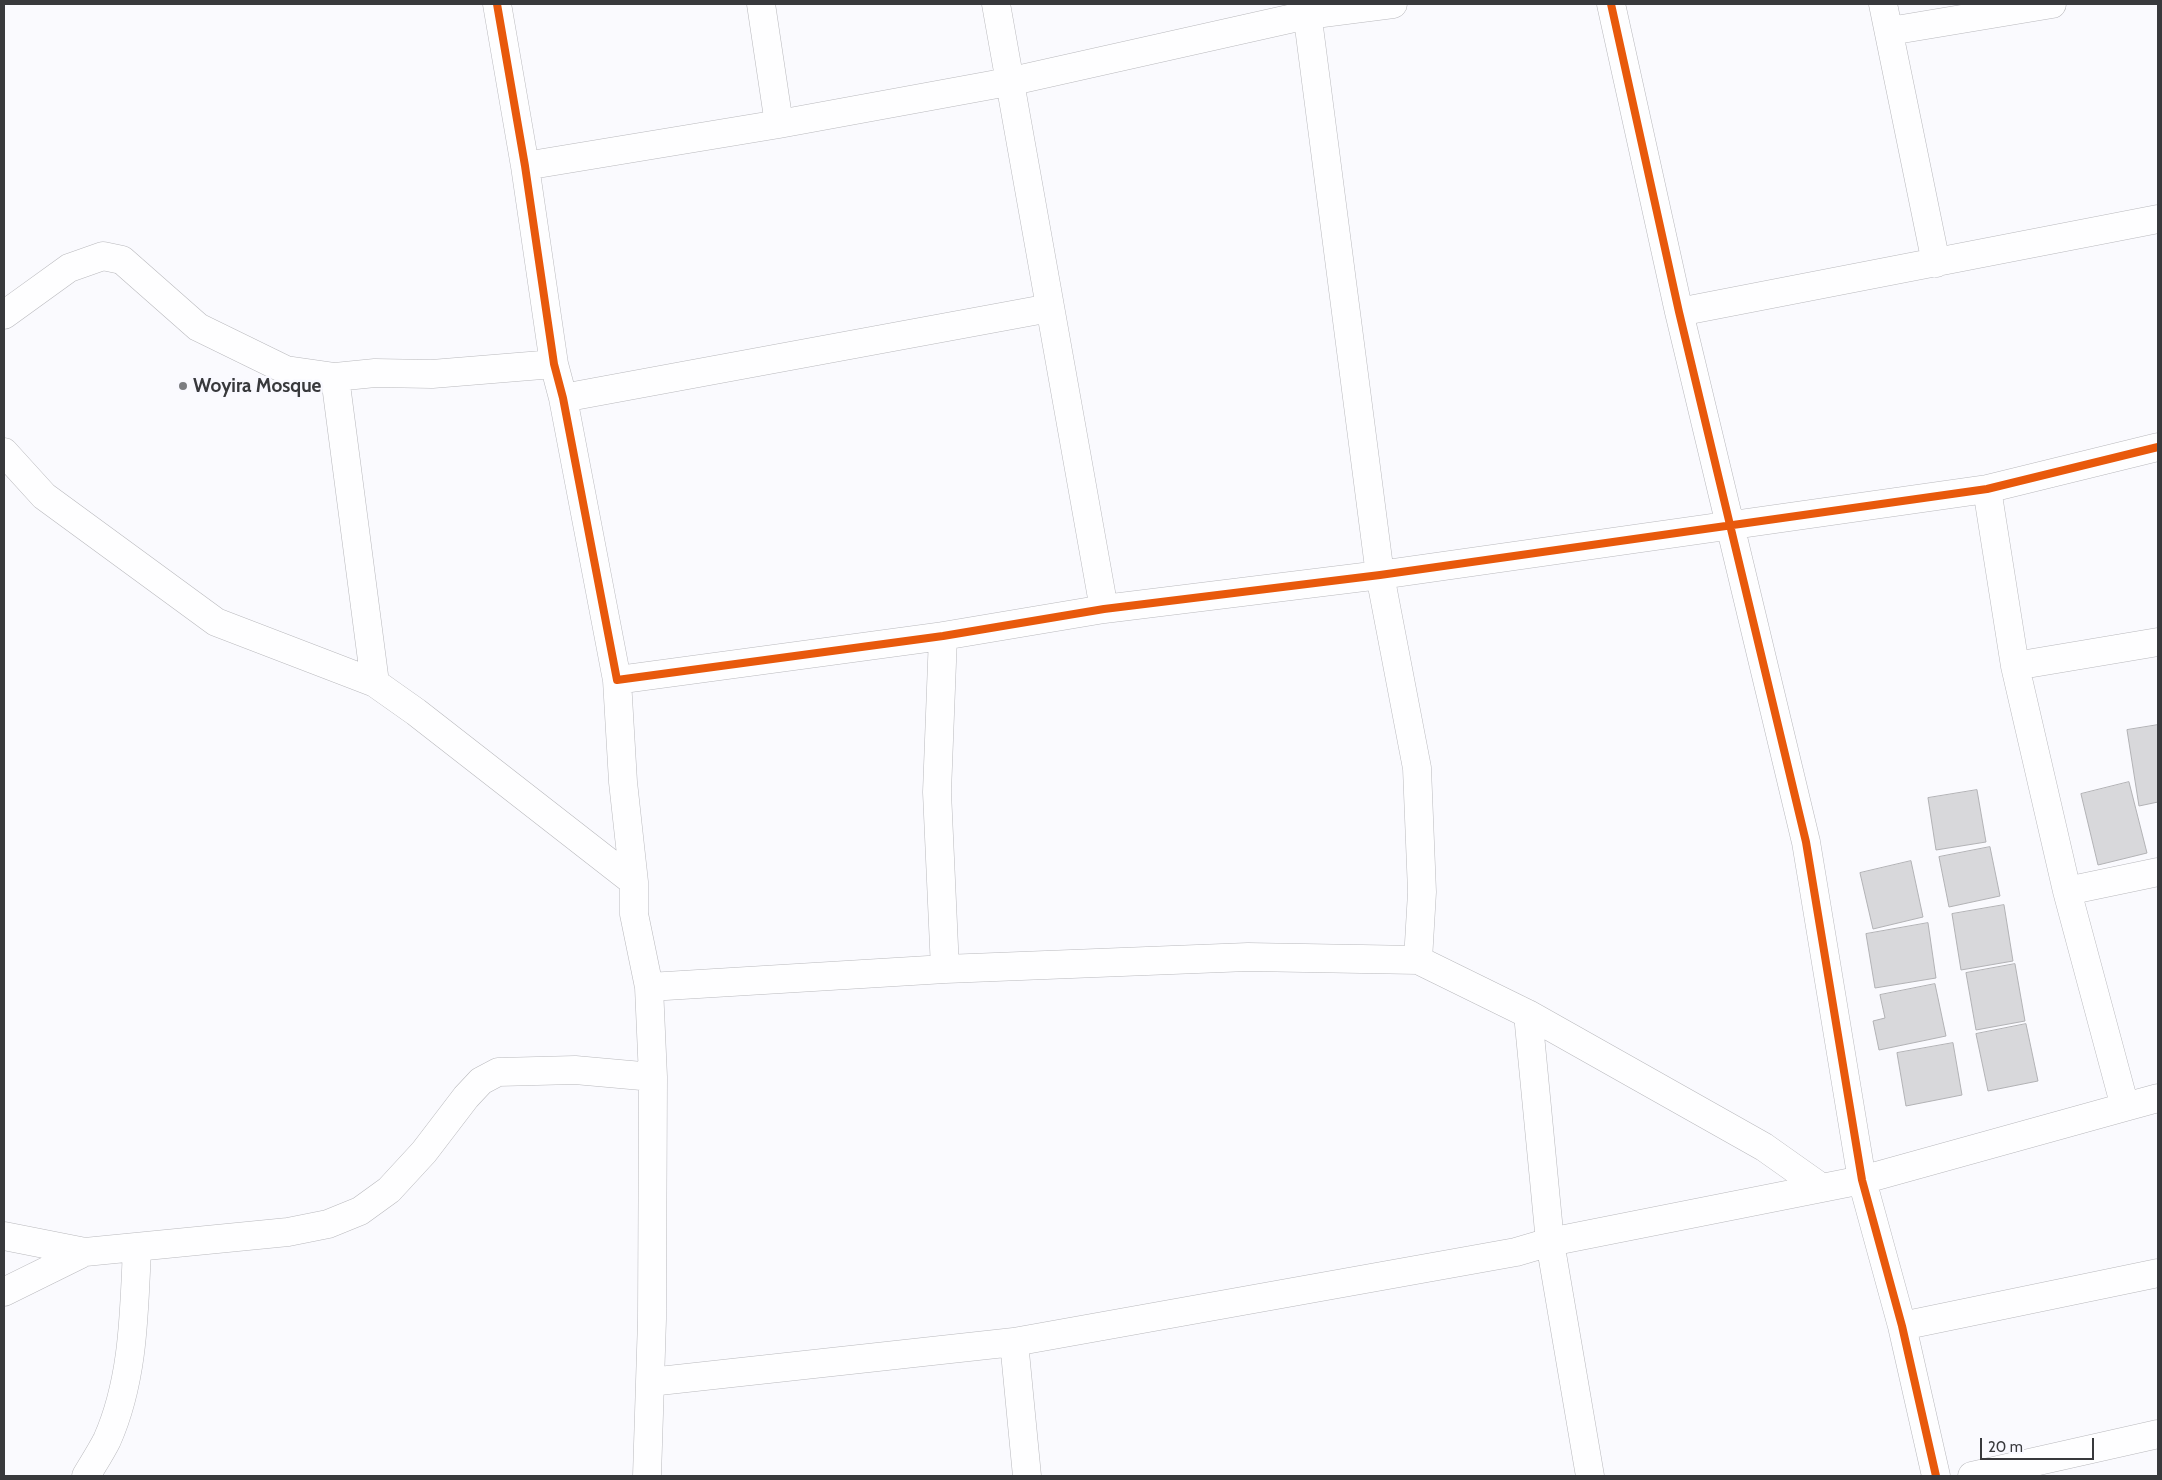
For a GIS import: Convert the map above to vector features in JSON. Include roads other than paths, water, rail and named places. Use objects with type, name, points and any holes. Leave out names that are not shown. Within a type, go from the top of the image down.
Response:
[{"type":"street","points":[[497,4],[525,166],[554,364],[563,398],[617,680],[623,782],[634,882],[634,914],[649,986],[653,1077],[648,1476]]},
{"type":"street","points":[[760,4],[779,124]]},
{"type":"street","points":[[996,4],[1008,82],[1104,609]]},
{"type":"street","points":[[525,166],[779,124],[1008,82],[1306,10],[1392,4]]},
{"type":"street","points":[[1611,4],[1728,525],[1806,842],[1862,1180],[1902,1326],[1936,1476]]},
{"type":"street","points":[[1883,4],[1936,264]]},
{"type":"street","points":[[1890,31],[2052,4]]},
{"type":"street","points":[[1306,10],[1380,575],[1417,768],[1422,892],[1418,960]]},
{"type":"street","points":[[1679,312],[1936,264],[2158,219]]},
{"type":"street","points":[[4,315],[69,268],[103,256],[122,260],[198,327],[237,348],[286,370],[335,377],[375,373],[432,374],[554,364]]},
{"type":"street","points":[[563,398],[1050,308]]},
{"type":"street","points":[[335,377],[374,683]]},
{"type":"street","points":[[617,680],[943,636],[1104,609],[1380,575],[1987,489],[2158,447]]},
{"type":"street","points":[[4,452],[44,496],[216,622],[374,683],[416,712],[634,882]]},
{"type":"street","points":[[1987,489],[2015,666],[2067,891],[2125,1107]]},
{"type":"street","points":[[943,636],[937,792],[945,969]]},
{"type":"street","points":[[2015,666],[2158,642]]},
{"type":"street","points":[[2067,891],[2158,872]]},
{"type":"street","points":[[649,986],[945,969],[1248,957],[1418,960],[1528,1014],[1764,1147],[1822,1188]]},
{"type":"street","points":[[1528,1014],[1550,1242],[1590,1476]]},
{"type":"street","points":[[4,1236],[85,1252],[288,1232],[328,1224],[360,1211],[389,1190],[424,1152],[466,1097],[481,1081],[498,1072],[575,1070],[653,1077]]},
{"type":"street","points":[[650,1382],[1014,1342],[1516,1252],[1550,1242],[1862,1180],[2158,1098]]},
{"type":"street","points":[[86,1476],[107,1439],[126,1378],[134,1327],[137,1248]]},
{"type":"street","points":[[4,1292],[85,1252]]},
{"type":"street","points":[[1902,1326],[2158,1273]]},
{"type":"street","points":[[1014,1342],[1027,1476]]},
{"type":"street","points":[[1972,1476],[2158,1434]]},
{"type":"place","name":"Woyira Mosque","points":[[183,386]]}]
